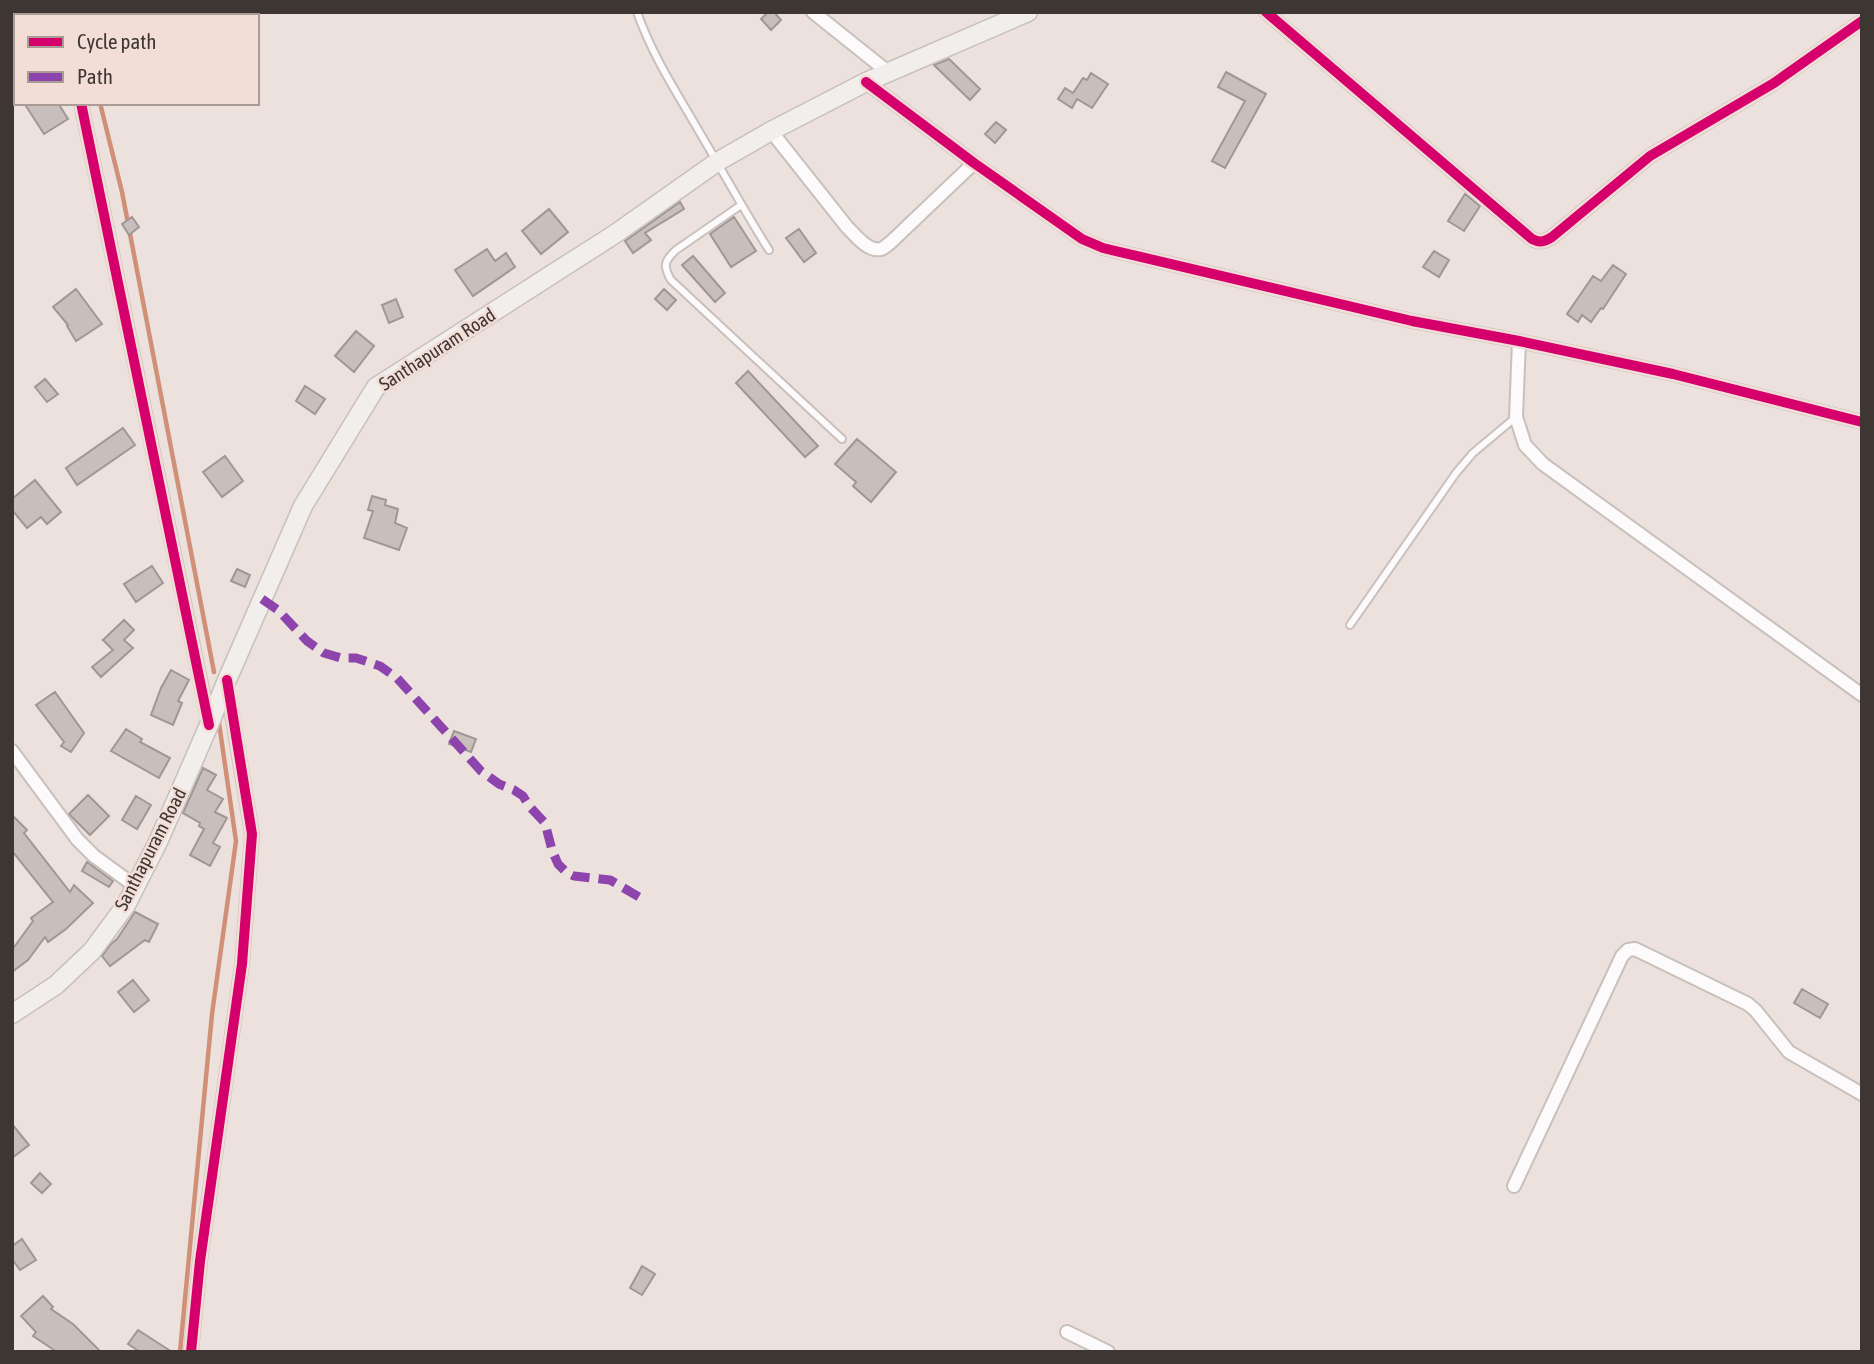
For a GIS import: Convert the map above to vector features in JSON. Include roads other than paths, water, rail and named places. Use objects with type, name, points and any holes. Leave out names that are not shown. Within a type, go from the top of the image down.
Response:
[{"type":"main road","name":"Santhapuram Road","points":[[12,1014],[56,985],[92,951],[126,905],[158,842],[303,506],[376,387],[615,234],[718,162],[771,131],[877,77],[1028,12]]},
{"type":"street","points":[[813,12],[877,77],[974,163],[1082,240],[1103,248],[1412,321],[1673,374],[1862,422]]},
{"type":"street","points":[[1266,12],[1538,242],[1545,242],[1552,237],[1650,156],[1773,83],[1862,21]]},
{"type":"street","points":[[81,105],[209,725]]},
{"type":"street","points":[[771,131],[848,228],[870,248],[881,249],[891,242],[974,163]]},
{"type":"street","points":[[1519,341],[1516,417],[1525,445],[1543,464],[1862,695]]},
{"type":"street","points":[[191,1352],[200,1261],[242,964],[252,834],[227,680]]},
{"type":"street","points":[[12,751],[77,839],[110,869],[135,886]]},
{"type":"street","points":[[1514,1186],[1622,956],[1628,950],[1634,949],[1748,1004],[1788,1052],[1862,1094]]},
{"type":"street","points":[[1067,1332],[1108,1352]]},
{"type":"lane","points":[[637,12],[654,54],[769,250]]},
{"type":"lane","points":[[741,205],[668,257],[666,272],[671,280],[842,439]]},
{"type":"lane","points":[[1350,625],[1456,473],[1473,453],[1516,417]]},
{"type":"waterway","points":[[100,105],[122,192],[214,672]]},
{"type":"waterway","points":[[180,1352],[212,1014],[236,841],[219,723]]}]
